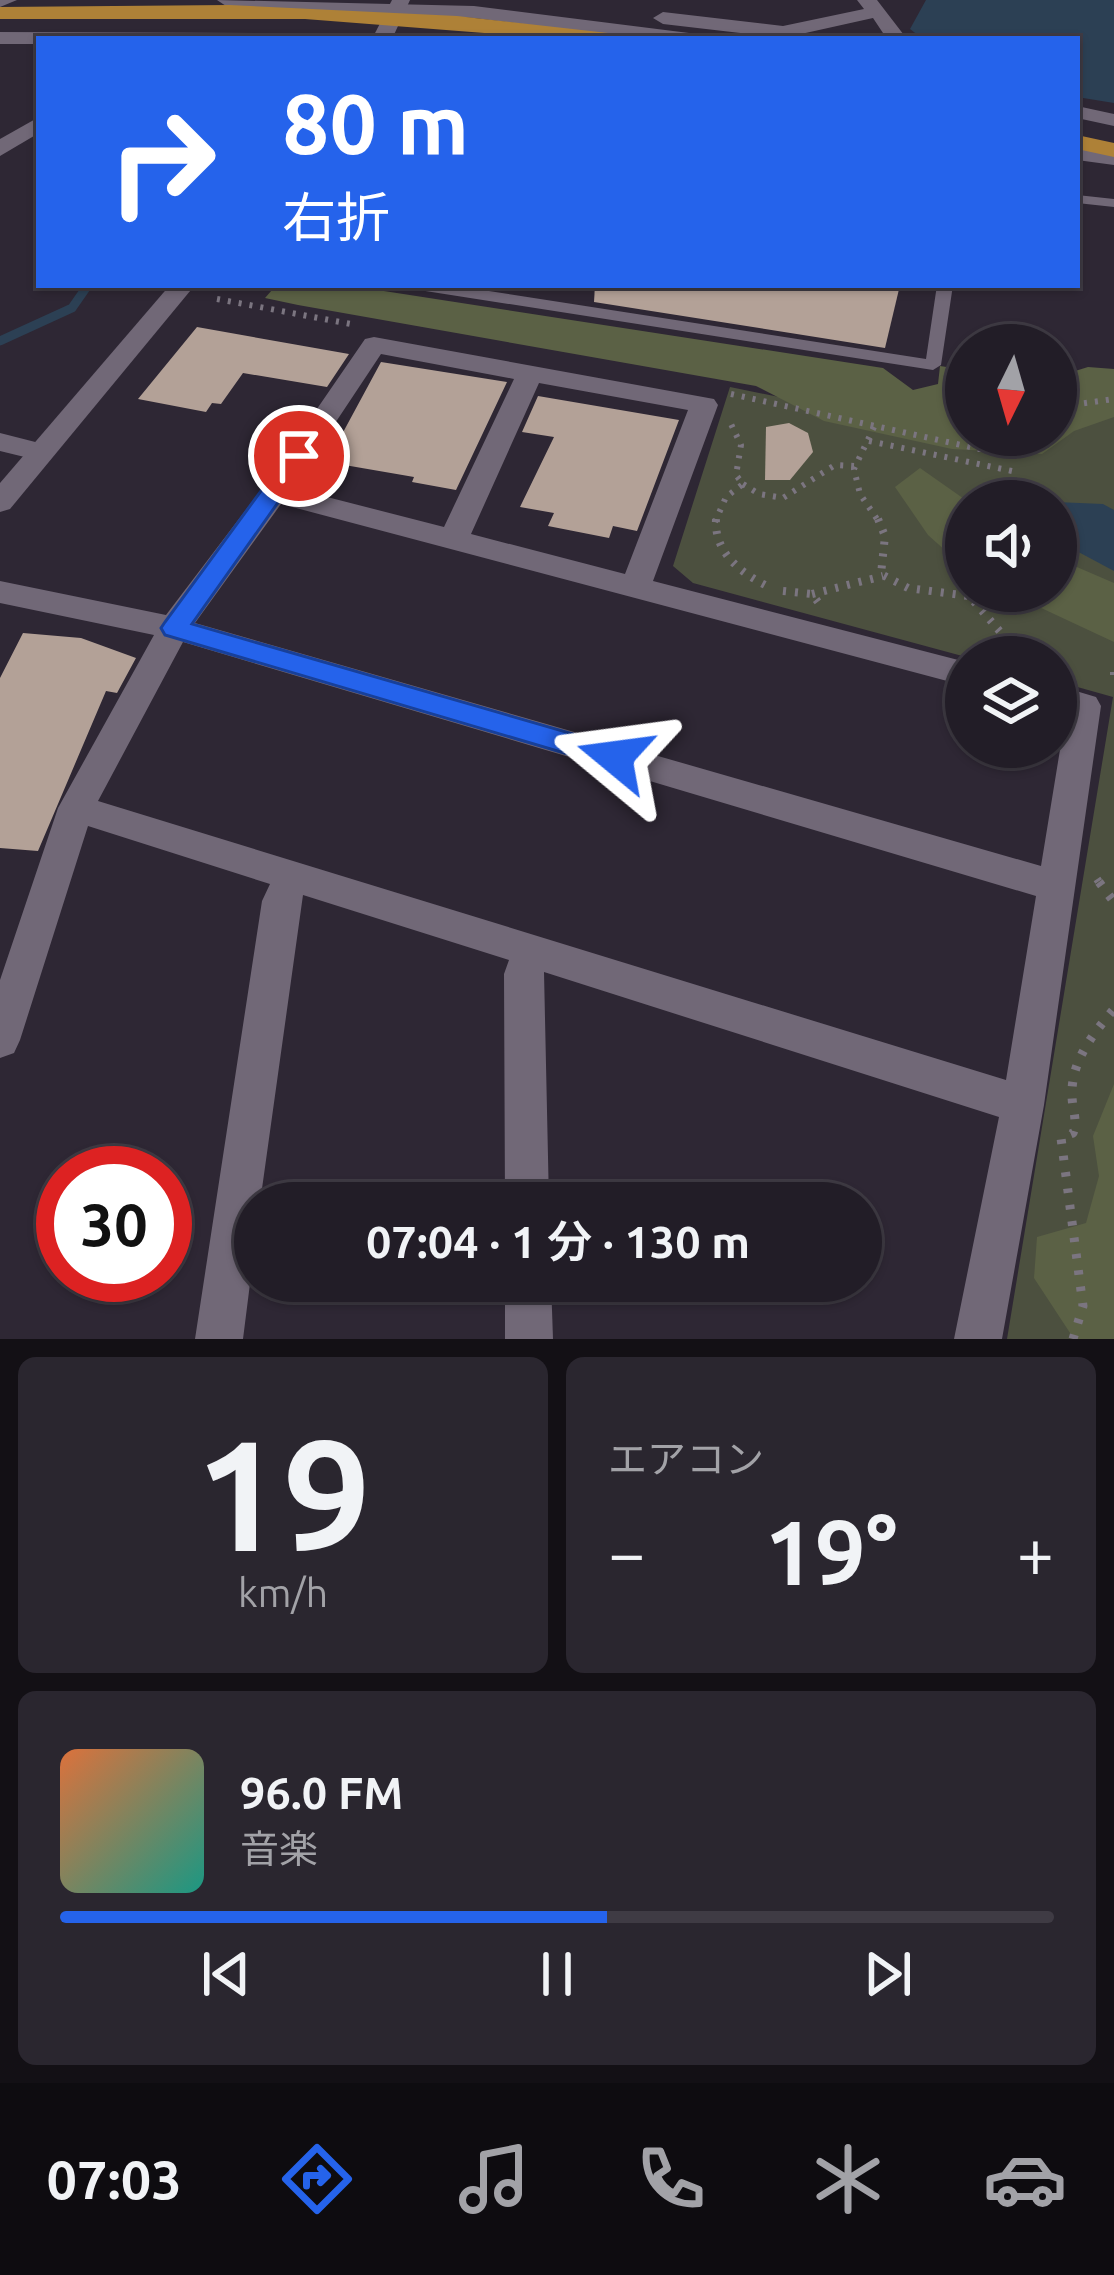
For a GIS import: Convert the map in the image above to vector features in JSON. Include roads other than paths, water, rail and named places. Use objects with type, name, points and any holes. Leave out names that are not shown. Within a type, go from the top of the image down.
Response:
[{"type":"main road","points":[[0,13],[319,20],[564,36]]},
{"type":"main road","points":[[0,26],[319,20]]},
{"type":"main road","points":[[446,28],[477,36]]},
{"type":"main road","points":[[1080,126],[1114,132]]},
{"type":"main road","points":[[1080,143],[1114,154]]},
{"type":"street","points":[[226,0],[399,3],[664,36]]},
{"type":"street","points":[[383,36],[399,3]]},
{"type":"street","points":[[555,23],[568,8],[580,7],[783,32],[870,6],[896,36]]},
{"type":"street","points":[[0,38],[36,38]]},
{"type":"street","points":[[1080,113],[1114,120]]},
{"type":"street","points":[[0,149],[36,125]]},
{"type":"street","points":[[1080,153],[1114,154]]},
{"type":"street","points":[[0,502],[180,288]]},
{"type":"street","points":[[0,1040],[76,808],[174,628],[274,493],[374,345],[704,405],[636,586]]},
{"type":"street","points":[[453,541],[530,373]]},
{"type":"street","points":[[0,442],[41,452]]},
{"type":"street","points":[[274,493],[945,668]]},
{"type":"street","points":[[0,592],[174,628],[1057,886]]},
{"type":"street","points":[[1077,704],[1084,706],[1077,753]]},
{"type":"street","points":[[978,1339],[1023,1105],[1075,768]]},
{"type":"street","points":[[76,808],[1023,1105]]},
{"type":"street","points":[[219,1339],[281,901],[292,879]]},
{"type":"street","points":[[527,1182],[524,974],[530,951]]},
{"type":"street","points":[[529,1302],[529,1339]]},
{"type":"lane","points":[[1080,199],[1114,203]]},
{"type":"lane","points":[[438,288],[933,365],[945,288]]},
{"type":"water","points":[[926,0],[1114,0],[1114,103],[1080,97],[1080,36],[919,36],[910,29]]},
{"type":"water","points":[[1077,503],[1103,504],[1114,510],[1114,571],[1077,551]]},
{"type":"waterway","points":[[0,341],[72,308],[86,288]]}]
